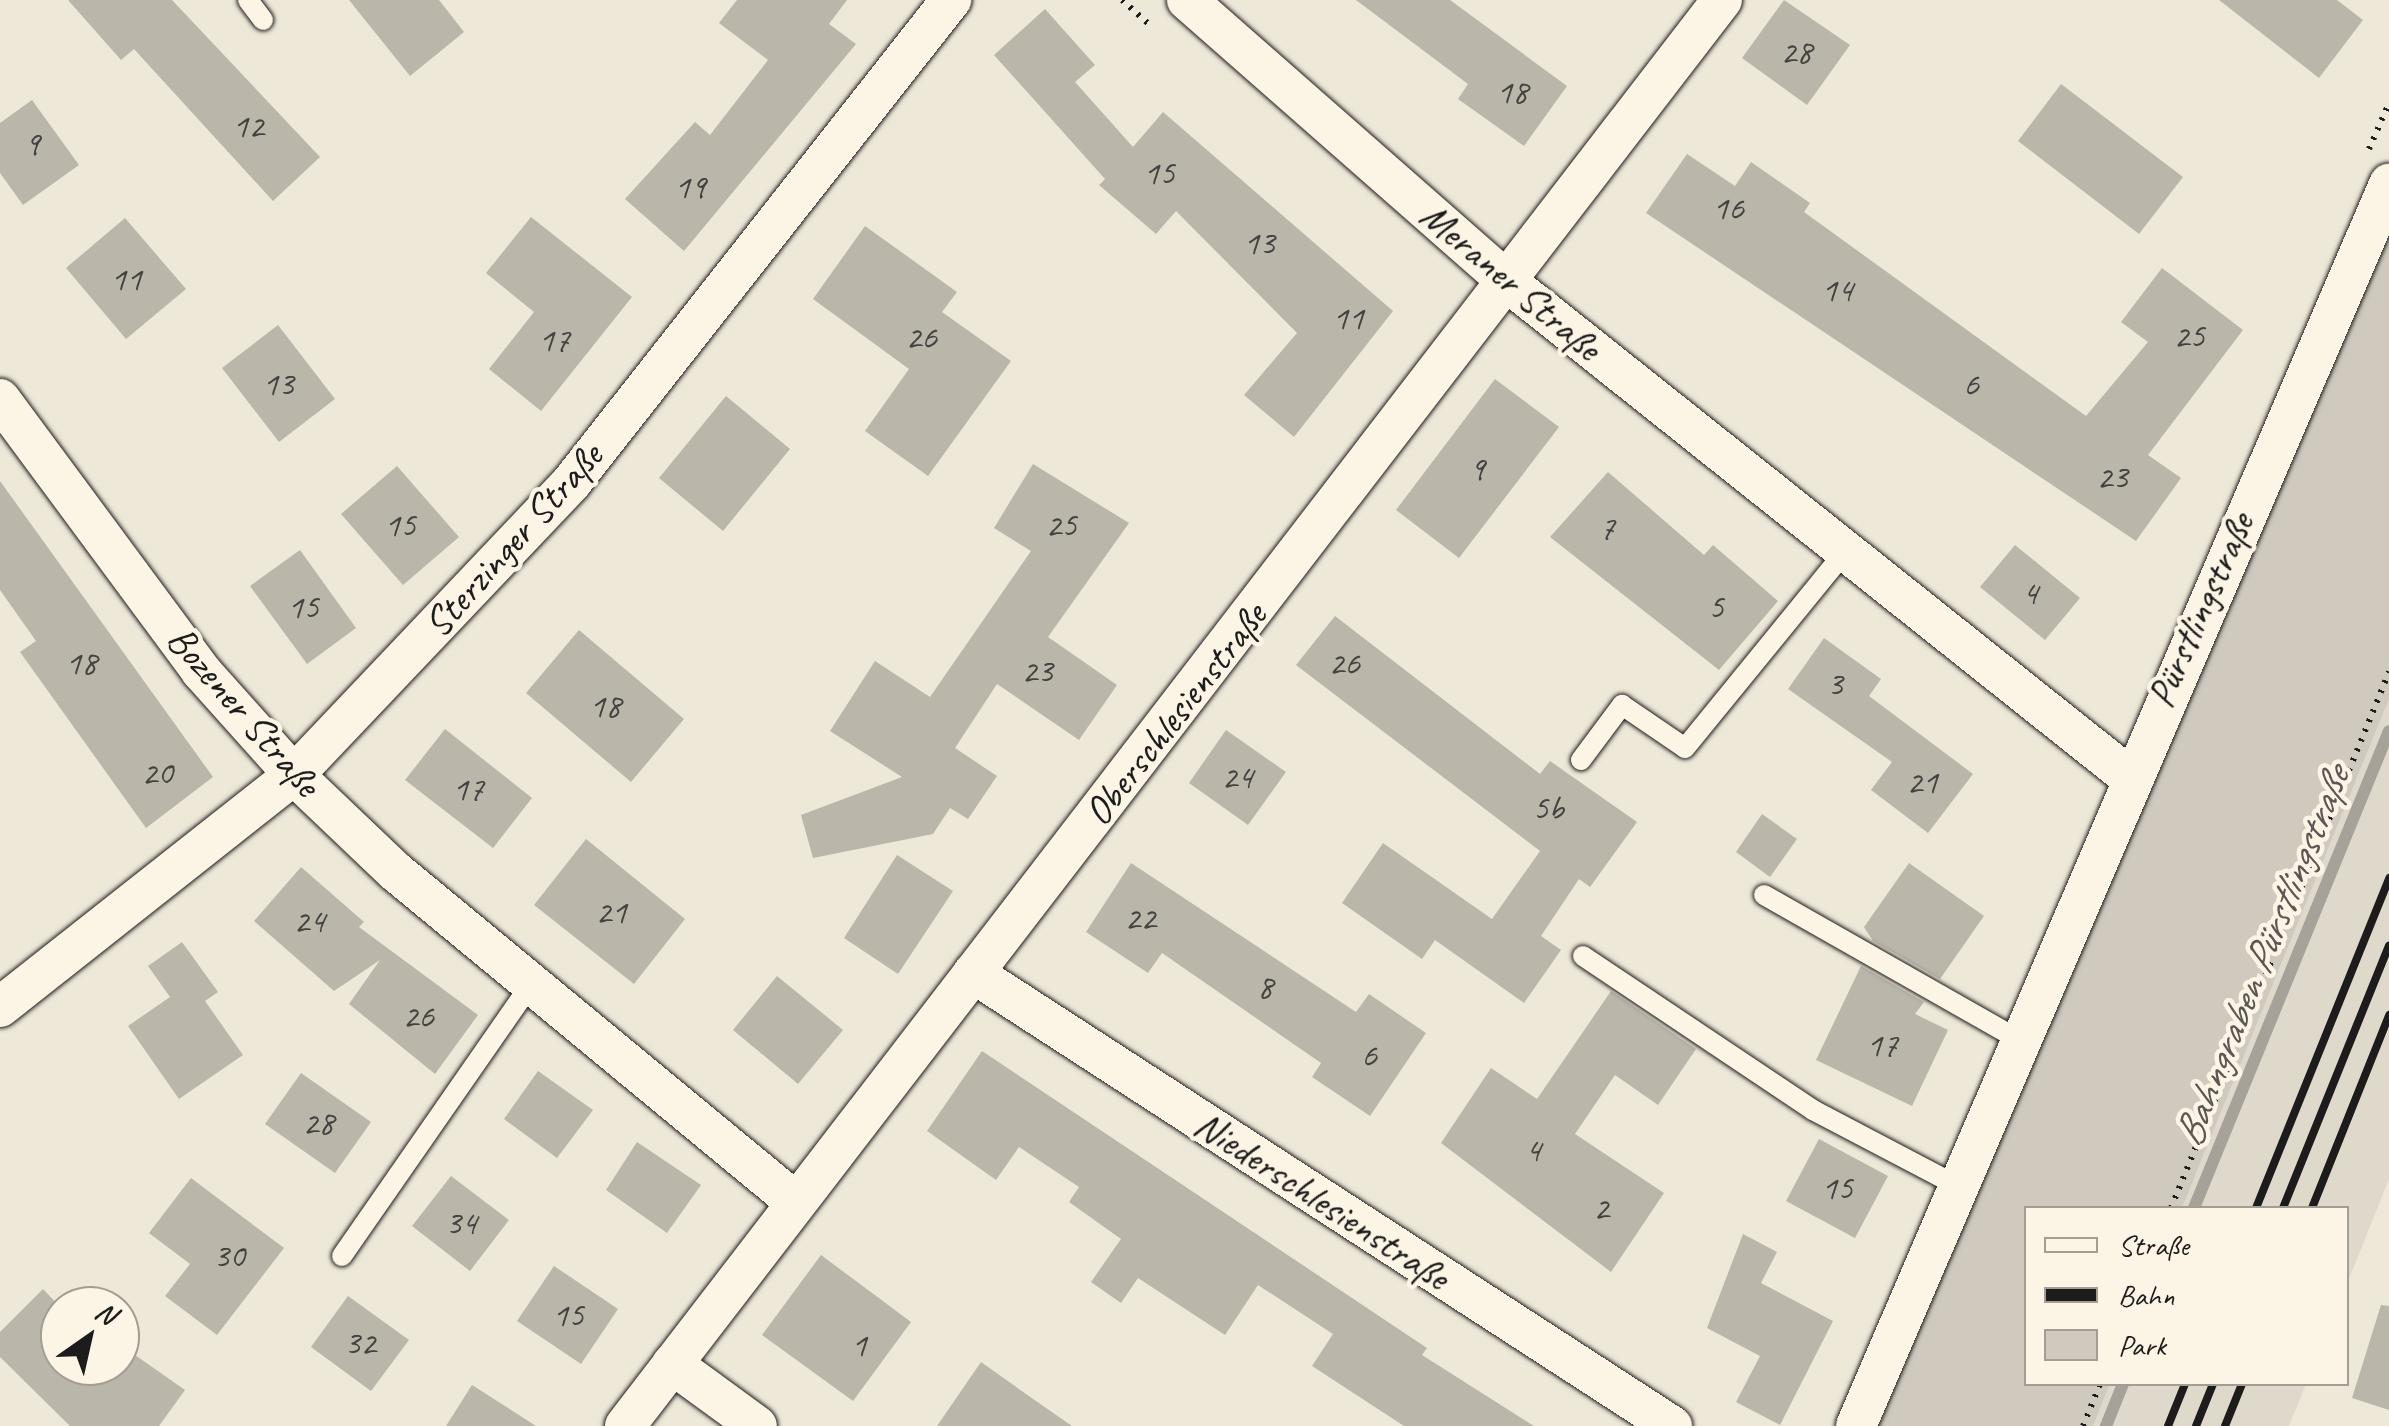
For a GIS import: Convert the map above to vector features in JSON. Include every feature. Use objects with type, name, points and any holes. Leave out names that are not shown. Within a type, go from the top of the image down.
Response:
[{"type":"street","name":"Sterzinger Straße","points":[[0,1008],[294,775],[571,483],[951,0]]},
{"type":"street","name":"Meraner Straße","points":[[1186,0],[1510,284],[2128,776]]},
{"type":"street","name":"Oberschlesienstraße","points":[[625,1426],[792,1199],[1510,284],[1722,0]]},
{"type":"street","name":"Pürstlingstraße","points":[[1856,1426],[2128,776],[2389,184]]},
{"type":"street","name":"Bozener Straße","points":[[0,399],[201,672],[294,775],[531,984],[792,1199]]},
{"type":"street","name":"Niederschlesienstraße","points":[[973,973],[1672,1426]]},
{"type":"street","points":[[672,1364],[757,1426]]},
{"type":"lane","points":[[248,0],[263,20]]},
{"type":"lane","points":[[1581,760],[1622,705],[1685,748],[1845,552]]},
{"type":"lane","points":[[1764,896],[2017,1039]]},
{"type":"lane","points":[[1583,956],[1813,1110],[1956,1185]]},
{"type":"lane","points":[[342,1256],[531,984]]},
{"type":"path","points":[[2172,1206],[2389,672]]},
{"type":"path","points":[[2082,1426],[2099,1386]]},
{"type":"shaded area","points":[[2389,699],[2389,1179],[2349,1279],[2349,1206],[2183,1206]]},
{"type":"shaded area","points":[[2109,1386],[2305,1386],[2289,1426],[2093,1426]]},
{"type":"green space","points":[[2389,229],[2389,699],[2183,1206],[2024,1206],[2024,1386],[2109,1386],[2093,1426],[1878,1426]]},
{"type":"building","points":[[68,0],[172,0],[320,157],[273,201],[134,49],[121,60]]},
{"type":"building","points":[[349,0],[439,0],[464,32],[410,76]]},
{"type":"building","points":[[737,0],[847,0],[829,24],[856,44],[684,251],[625,199],[695,122],[710,135],[768,60],[719,23]]},
{"type":"building","points":[[1356,0],[1450,0],[1567,86],[1524,146],[1458,99],[1468,84]]},
{"type":"building","points":[[1784,0],[1850,45],[1807,105],[1742,58]]},
{"type":"building","points":[[2219,0],[2337,0],[2363,20],[2319,78]]},
{"type":"building","points":[[1045,9],[1095,65],[1075,82],[1133,147],[1163,112],[1393,311],[1294,437],[1244,395],[1297,333],[1176,211],[1156,234],[1099,185],[1105,179],[994,55]]},
{"type":"building","points":[[2061,84],[2183,177],[2139,234],[2018,141]]},
{"type":"building","points":[[32,100],[79,165],[23,205],[0,173],[0,123]]},
{"type":"building","points":[[1687,154],[1735,186],[1751,162],[1810,203],[1804,212],[2086,416],[2148,342],[2121,322],[2162,268],[2243,330],[2148,455],[2181,478],[2136,541],[1646,213]]},
{"type":"building","points":[[531,217],[632,297],[541,411],[489,369],[534,312],[486,273]]},
{"type":"building","points":[[125,218],[186,289],[126,339],[66,268]]},
{"type":"building","points":[[865,226],[957,292],[942,312],[1011,361],[928,476],[865,431],[909,369],[813,299]]},
{"type":"building","points":[[278,325],[335,399],[279,442],[222,368]]},
{"type":"building","points":[[1495,379],[1559,427],[1459,558],[1396,510]]},
{"type":"building","points":[[726,396],[790,449],[723,531],[659,478]]},
{"type":"building","points":[[1033,464],[1129,523],[1048,637],[1117,685],[1079,740],[997,684],[955,748],[997,776],[968,819],[950,808],[933,834],[813,858],[801,815],[902,777],[830,731],[875,661],[930,697],[1031,551],[994,528]]},
{"type":"building","points":[[397,466],[459,537],[403,585],[341,514]]},
{"type":"building","points":[[1608,472],[1704,555],[1713,545],[1778,601],[1719,670],[1550,537]]},
{"type":"building","points":[[0,481],[213,777],[146,828],[20,652],[36,641],[0,590]]},
{"type":"building","points":[[2015,545],[2080,598],[2045,640],[1980,587]]},
{"type":"building","points":[[300,550],[356,628],[307,664],[250,586]]},
{"type":"building","points":[[1335,616],[1540,774],[1550,761],[1637,822],[1590,887],[1579,879],[1541,936],[1561,950],[1524,1003],[1435,940],[1422,959],[1342,903],[1383,843],[1492,919],[1540,851],[1296,665]]},
{"type":"building","points":[[579,630],[684,719],[631,782],[526,693]]},
{"type":"building","points":[[1824,638],[1881,679],[1869,696],[1973,774],[1928,833],[1871,790],[1892,762],[1788,689]]},
{"type":"building","points":[[445,729],[532,798],[493,848],[405,780]]},
{"type":"building","points":[[1226,730],[1286,772],[1248,825],[1189,783]]},
{"type":"building","points":[[1762,814],[1797,839],[1770,877],[1736,852]]},
{"type":"building","points":[[586,839],[685,919],[634,984],[534,905]]},
{"type":"building","points":[[897,855],[953,891],[898,974],[844,938]]},
{"type":"building","points":[[1131,863],[1356,1012],[1369,994],[1426,1033],[1370,1116],[1312,1077],[1321,1063],[1162,953],[1148,973],[1086,932]]},
{"type":"building","points":[[1909,863],[1984,916],[1940,979],[1873,941],[1864,927]]},
{"type":"building","points":[[301,867],[364,922],[359,927],[478,1015],[435,1074],[349,1004],[380,960],[334,991],[254,921]]},
{"type":"building","points":[[182,942],[218,992],[205,1001],[243,1055],[179,1099],[128,1026],[170,997],[148,966]]},
{"type":"building","points":[[1861,966],[1924,1002],[1915,1014],[1948,1030],[1912,1106],[1816,1060]]},
{"type":"building","points":[[777,976],[843,1030],[798,1084],[733,1030]]},
{"type":"building","points":[[1611,991],[1696,1049],[1658,1105],[1615,1075],[1575,1134],[1664,1193],[1611,1272],[1441,1143],[1491,1068],[1537,1099]]},
{"type":"building","points":[[982,1051],[1427,1348],[1422,1355],[1534,1426],[1404,1426],[1312,1366],[1333,1334],[1258,1285],[1225,1335],[1138,1278],[1121,1303],[1091,1282],[1121,1239],[1069,1202],[1079,1187],[1019,1147],[996,1180],[927,1131]]},
{"type":"building","points":[[538,1071],[593,1110],[557,1158],[504,1119]]},
{"type":"building","points":[[301,1073],[371,1122],[335,1173],[265,1124]]},
{"type":"building","points":[[1819,1139],[1888,1176],[1855,1238],[1786,1201]]},
{"type":"building","points":[[637,1142],[701,1185],[667,1233],[606,1190]]},
{"type":"building","points":[[451,1176],[509,1220],[470,1271],[412,1226]]},
{"type":"building","points":[[191,1178],[284,1248],[217,1335],[165,1296],[190,1264],[149,1233]]},
{"type":"building","points":[[1743,1234],[1777,1252],[1761,1283],[1833,1321],[1780,1425],[1736,1402],[1760,1356],[1707,1328]]},
{"type":"building","points":[[821,1255],[911,1322],[853,1401],[762,1335]]},
{"type":"building","points":[[554,1266],[618,1309],[581,1364],[517,1321]]},
{"type":"building","points":[[40,1292],[40,1386],[140,1386],[140,1358],[185,1390],[159,1426],[70,1426],[0,1357],[0,1332]]},
{"type":"building","points":[[348,1296],[409,1340],[371,1391],[311,1347]]},
{"type":"building","points":[[2381,1305],[2389,1306],[2389,1410],[2352,1398]]},
{"type":"building","points":[[981,1362],[1026,1394],[1072,1426],[937,1426]]},
{"type":"building","points":[[472,1385],[536,1426],[446,1426]]},
{"type":"waterway","name":"Bahngraben Pürstlingstraße","points":[[2195,1206],[2389,731]]},
{"type":"waterway","name":"Bahngraben Pürstlingstraße","points":[[2106,1426],[2122,1386]]},
{"type":"railway","points":[[2257,1206],[2389,878]]},
{"type":"railway","points":[[2284,1206],[2389,946]]},
{"type":"railway","points":[[2313,1206],[2389,1015]]},
{"type":"railway","points":[[2168,1426],[2184,1386]]},
{"type":"railway","points":[[2196,1426],[2212,1386]]},
{"type":"railway","points":[[2225,1426],[2241,1386]]}]
